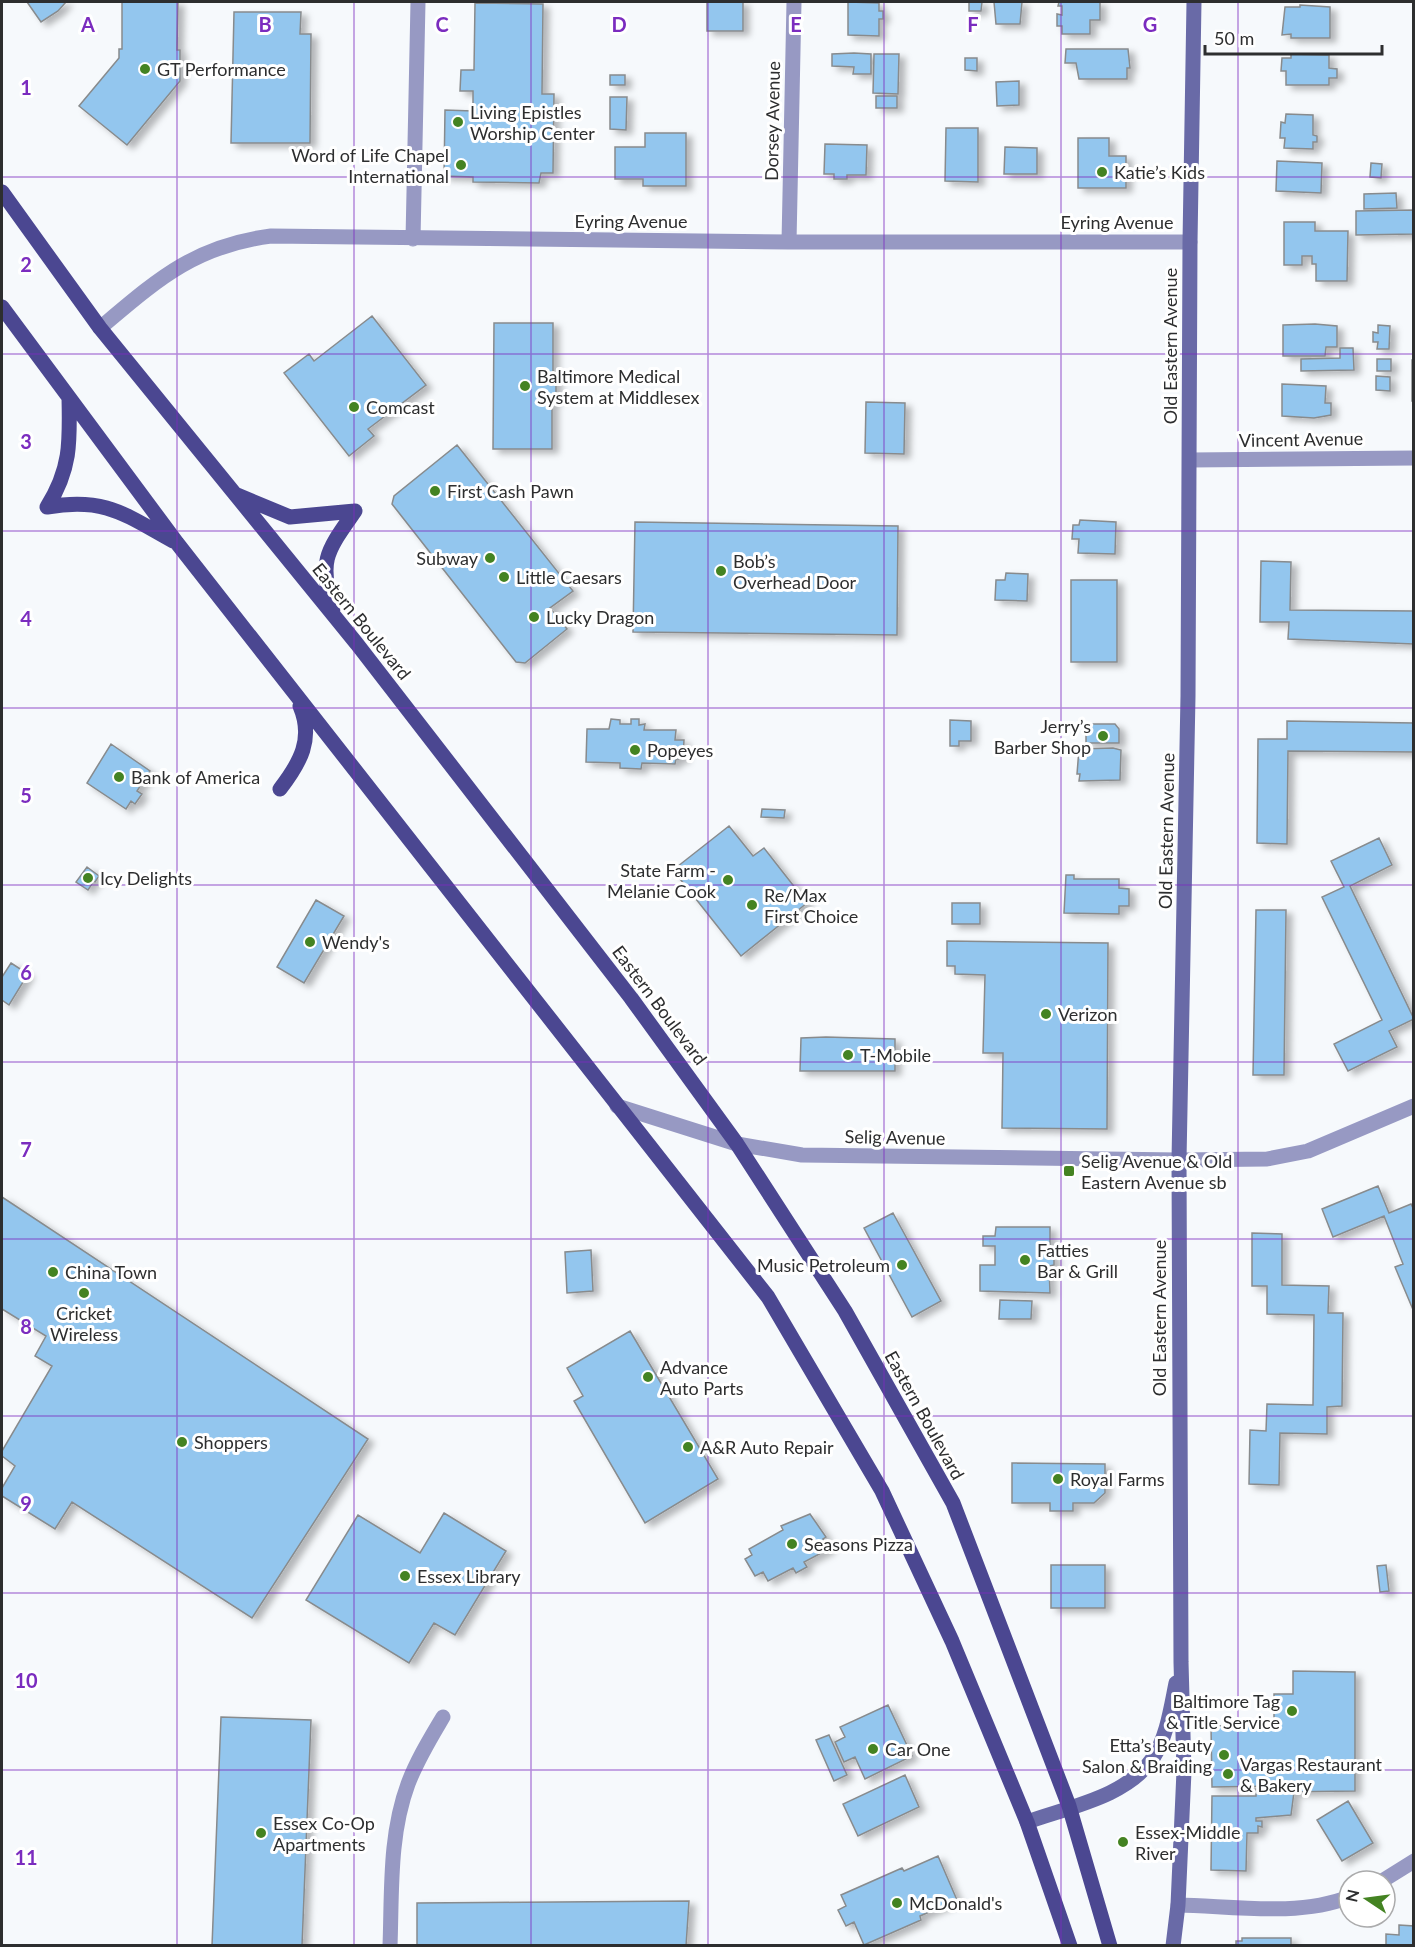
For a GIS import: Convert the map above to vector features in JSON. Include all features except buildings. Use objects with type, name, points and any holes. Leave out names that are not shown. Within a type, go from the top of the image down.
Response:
[{"type":"main road","name":"Eastern Boulevard","points":[[2,192],[100,328],[335,617],[610,970],[737,1144],[845,1311],[953,1503],[1069,1806],[1110,1946]]},
{"type":"main road","points":[[2,307],[177,543],[768,1297],[882,1491],[952,1641],[1027,1822],[1070,1946]]},
{"type":"main road","points":[[69,398],[70,452],[60,486],[47,507],[77,502],[111,507],[177,543]]},
{"type":"main road","points":[[232,492],[290,517],[356,511],[338,536],[325,561],[324,581],[335,617]]},
{"type":"main road","points":[[280,789],[294,771],[306,747],[307,722],[294,693]]},
{"type":"street","points":[[413,239],[418,2]]},
{"type":"street","name":"Dorsey Avenue","points":[[789,242],[794,2]]},
{"type":"street","name":"Old Eastern Avenue","points":[[1173,1946],[1178,1905],[1184,1771],[1181,1662],[1179,1160],[1190,460],[1190,242],[1194,2]]},
{"type":"street","name":"Eyring Avenue","points":[[100,328],[171,272],[219,246],[271,236],[789,242],[1190,242]]},
{"type":"street","name":"Vincent Avenue","points":[[1190,460],[1413,458]]},
{"type":"street","name":"Selig Avenue","points":[[617,1106],[737,1144],[802,1155],[1179,1160],[1267,1159],[1308,1151],[1413,1106]]},
{"type":"street","name":"Old Eastern Avenue","points":[[1027,1822],[1120,1788],[1139,1773],[1154,1757],[1168,1719],[1181,1662]]},
{"type":"street","points":[[390,1946],[393,1861],[401,1809],[418,1758],[443,1718]]},
{"type":"street","points":[[1397,1871],[1413,1861]]},
{"type":"street","points":[[1178,1905],[1300,1908],[1337,1901]]},
{"type":"place","name":"GT Performance","points":[[145,69]]},
{"type":"place","name":"Living Epistles Worship Center","points":[[458,122]]},
{"type":"place","name":"Word of Life Chapel International","points":[[461,165]]},
{"type":"place","name":"Katie’s Kids","points":[[1102,172]]},
{"type":"place","name":"Baltimore Medical System at Middlesex","points":[[525,386]]},
{"type":"place","name":"Comcast","points":[[354,407]]},
{"type":"place","name":"First Cash Pawn","points":[[435,491]]},
{"type":"place","name":"Subway","points":[[490,558]]},
{"type":"place","name":"Bob’s Overhead Door","points":[[721,571]]},
{"type":"place","name":"Little Caesars","points":[[504,577]]},
{"type":"place","name":"Lucky Dragon","points":[[534,617]]},
{"type":"place","name":"Jerry’s Barber Shop","points":[[1103,736]]},
{"type":"place","name":"Popeyes","points":[[635,750]]},
{"type":"place","name":"Bank of America","points":[[119,777]]},
{"type":"place","name":"Icy Delights","points":[[88,878]]},
{"type":"place","name":"State Farm - Melanie Cook","points":[[728,880]]},
{"type":"place","name":"Re/Max First Choice","points":[[752,905]]},
{"type":"place","name":"Wendy's","points":[[310,942]]},
{"type":"place","name":"Verizon","points":[[1046,1014]]},
{"type":"place","name":"T-Mobile","points":[[848,1055]]},
{"type":"place","name":"Selig Avenue & Old Eastern Avenue sb","points":[[1069,1171]]},
{"type":"place","name":"Fatties Bar & Grill","points":[[1025,1260]]},
{"type":"place","name":"Music Petroleum","points":[[902,1265]]},
{"type":"place","name":"China Town","points":[[53,1272]]},
{"type":"place","name":"Cricket Wireless","points":[[84,1293]]},
{"type":"place","name":"Advance Auto Parts","points":[[648,1377]]},
{"type":"place","name":"Shoppers","points":[[182,1442]]},
{"type":"place","name":"A&R Auto Repair","points":[[688,1447]]},
{"type":"place","name":"Royal Farms","points":[[1058,1479]]},
{"type":"place","name":"Seasons Pizza","points":[[792,1544]]},
{"type":"place","name":"Essex Library","points":[[405,1576]]},
{"type":"place","name":"Baltimore Tag & Title Service","points":[[1292,1711]]},
{"type":"place","name":"Car One","points":[[873,1749]]},
{"type":"place","name":"Etta’s Beauty Salon & Braiding","points":[[1224,1755]]},
{"type":"place","name":"Vargas Restaurant & Bakery","points":[[1228,1774]]},
{"type":"place","name":"Essex Co-Op Apartments","points":[[261,1833]]},
{"type":"place","name":"Essex-Middle River","points":[[1123,1842]]},
{"type":"place","name":"McDonald's","points":[[897,1903]]}]
